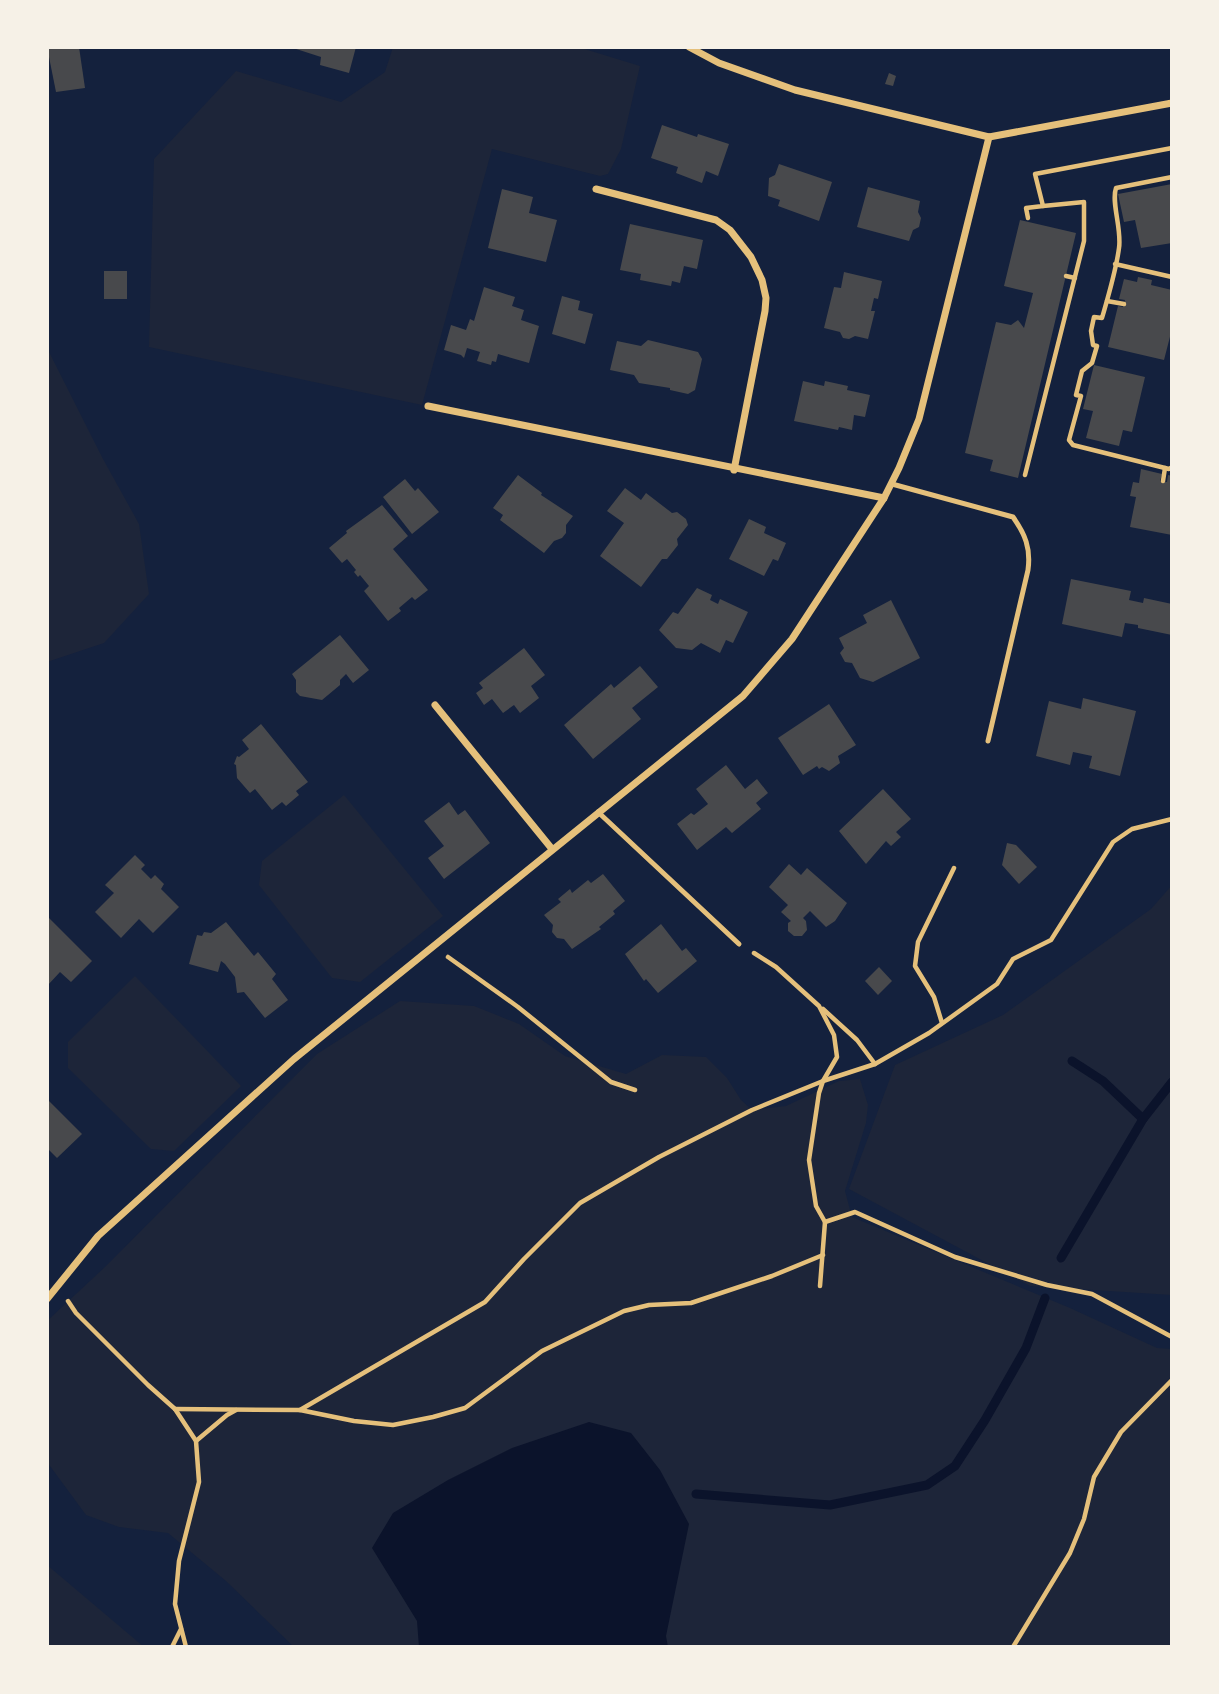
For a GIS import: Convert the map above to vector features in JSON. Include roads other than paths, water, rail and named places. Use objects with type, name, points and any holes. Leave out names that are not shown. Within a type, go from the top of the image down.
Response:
[{"type":"street","points":[[689,47],[719,63],[795,90],[989,137],[1172,103]]},
{"type":"street","points":[[47,1299],[98,1236],[161,1176],[294,1059],[743,696],[792,639],[884,498],[919,419],[989,137]]},
{"type":"street","points":[[596,189],[716,220],[730,230],[757,269],[762,280],[765,311],[734,470]]},
{"type":"street","points":[[428,406],[734,470],[884,498]]},
{"type":"street","points":[[435,705],[552,849]]},
{"type":"lane","points":[[892,484],[1013,517],[1024,532],[1031,553],[988,741]]},
{"type":"lane","points":[[598,812],[739,944]]},
{"type":"waterway","points":[[1072,1061],[1103,1081],[1143,1119]]},
{"type":"waterway","points":[[1061,1258],[1143,1119],[1172,1082]]},
{"type":"waterway","points":[[696,1494],[830,1505],[927,1485],[955,1466],[985,1420],[1026,1348],[1045,1298]]}]
